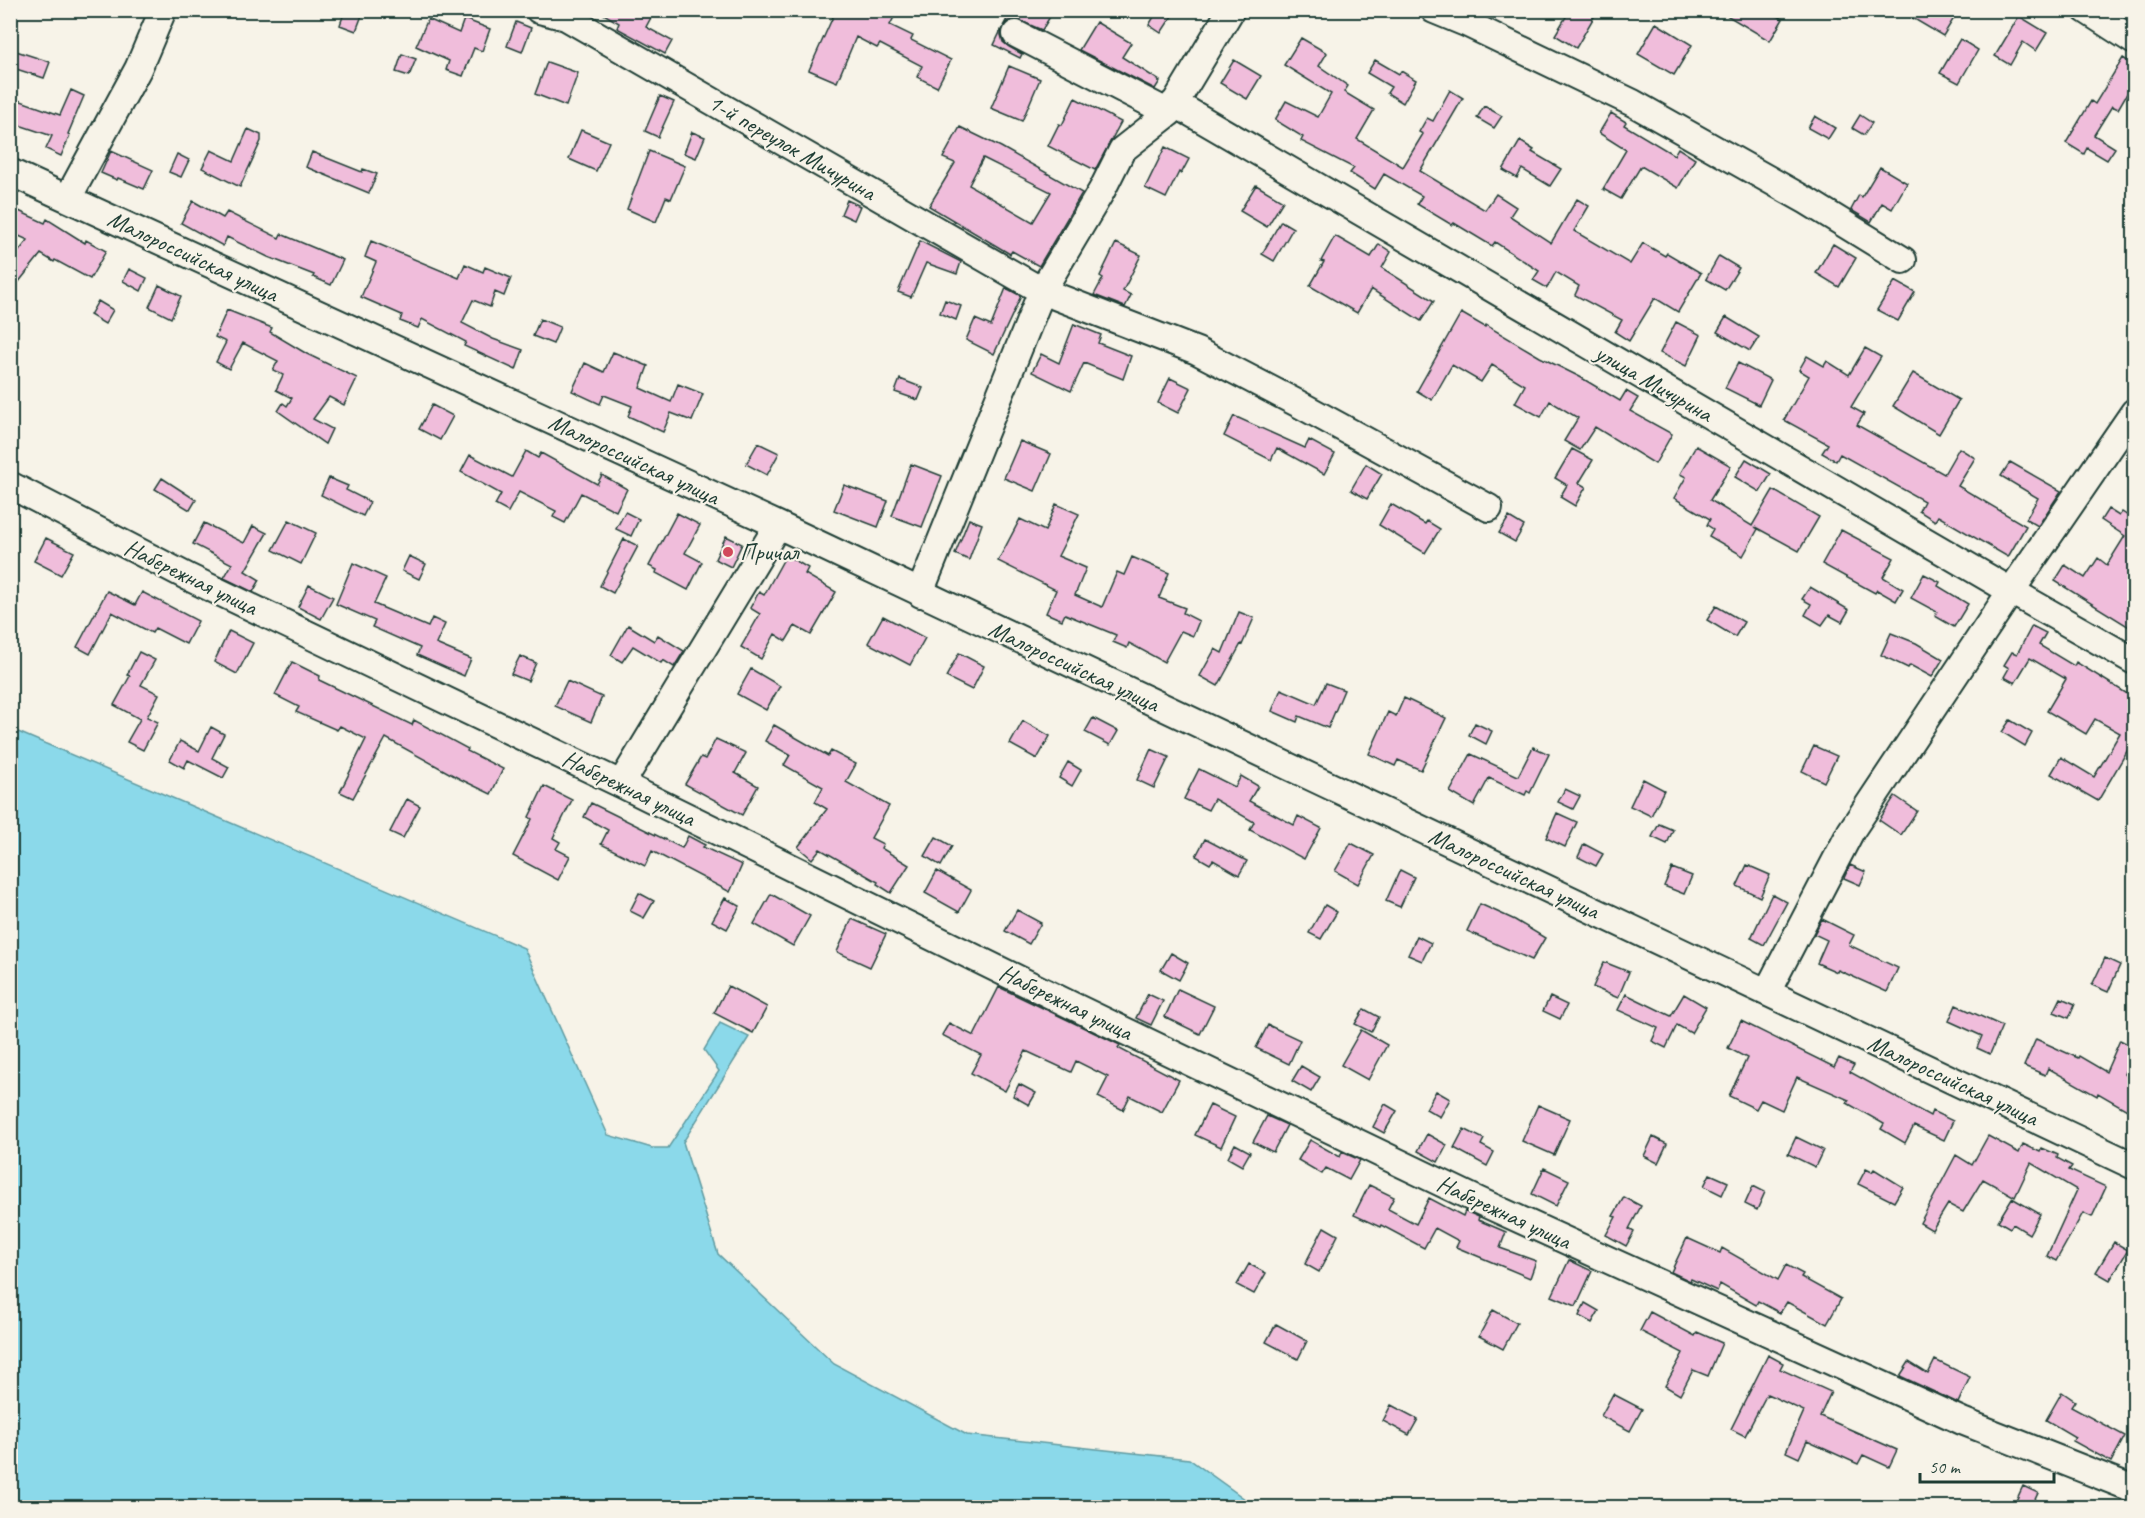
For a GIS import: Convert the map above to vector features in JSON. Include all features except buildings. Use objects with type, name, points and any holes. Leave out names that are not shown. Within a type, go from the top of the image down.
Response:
[{"type":"street","points":[[68,198],[138,69],[163,10]]},
{"type":"street","name":"1-й переулок Мичурина","points":[[539,10],[567,14],[1042,291],[1197,351],[1297,402],[1488,508]]},
{"type":"street","points":[[921,594],[1042,291],[1102,190],[1122,150],[1172,108],[1231,10]]},
{"type":"street","points":[[1434,10],[1633,103],[1807,201],[1903,260]]},
{"type":"street","points":[[2086,10],[2134,41]]},
{"type":"street","name":"улица Мичурина","points":[[1016,34],[1172,108],[2134,661]]},
{"type":"street","name":"Малороссийская улица","points":[[10,172],[778,525],[2134,1166]]},
{"type":"street","points":[[1767,992],[1851,831],[2134,412]]},
{"type":"street","name":"Набережная улица","points":[[10,485],[190,578],[621,784],[1073,1006],[1477,1200],[1962,1421],[2134,1489]]},
{"type":"street","points":[[621,784],[778,525]]},
{"type":"water","points":[[11,729],[524,948],[608,1135],[652,1148],[668,1148],[719,1071],[704,1050],[720,1023],[749,1037],[683,1142],[718,1254],[834,1364],[967,1435],[1189,1459],[1256,1507],[11,1507]]},
{"type":"place","name":"Причал","points":[[728,552]]}]
